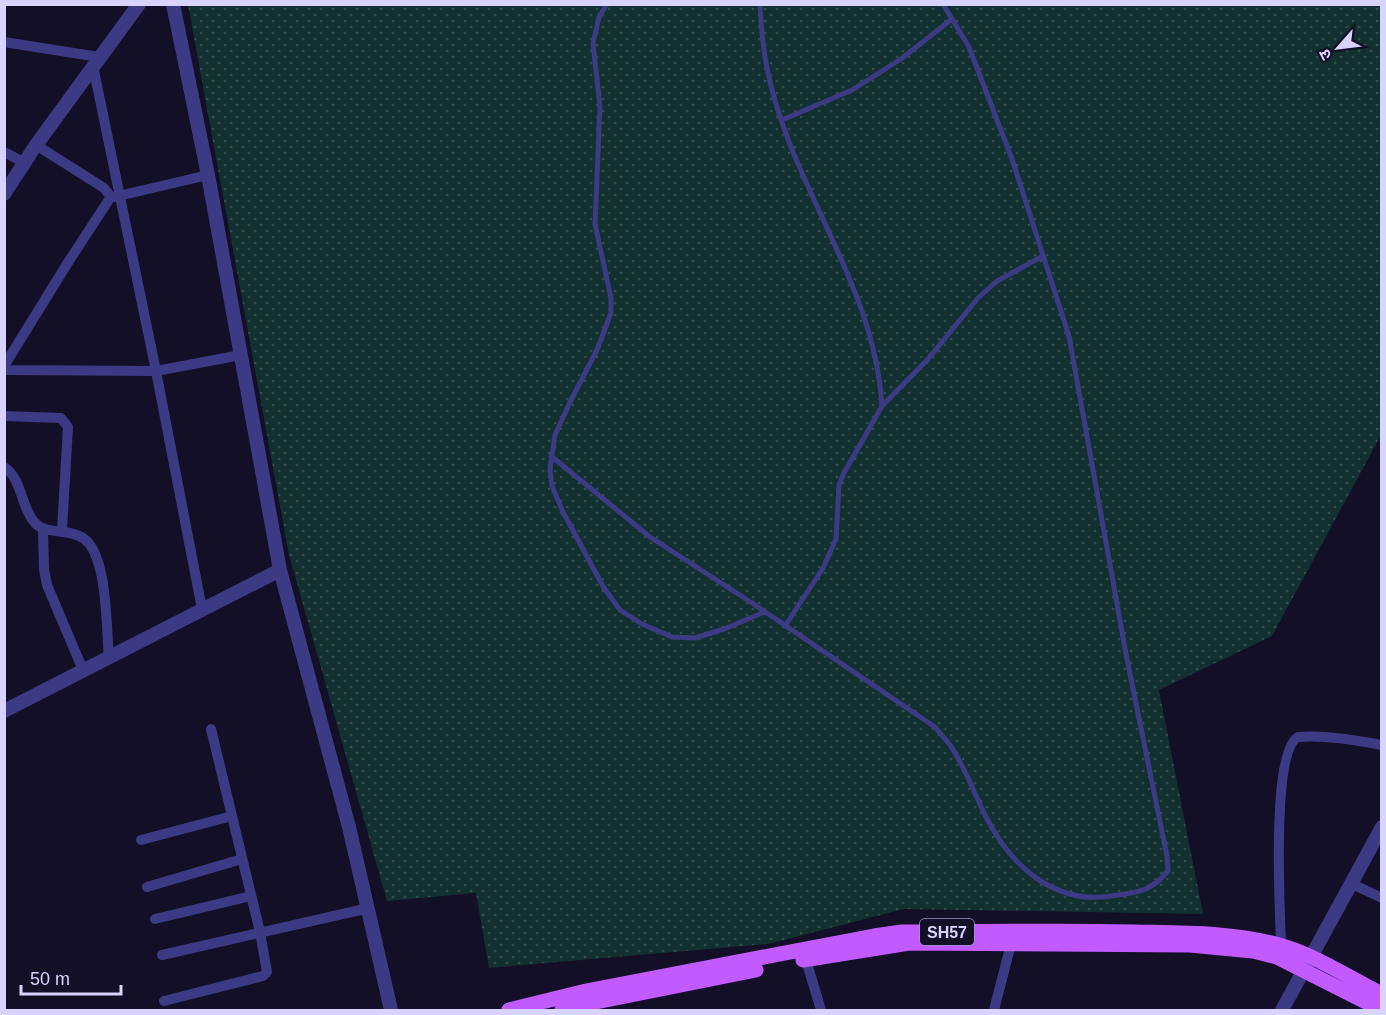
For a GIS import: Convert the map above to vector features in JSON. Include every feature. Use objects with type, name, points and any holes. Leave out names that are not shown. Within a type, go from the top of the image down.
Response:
[{"type":"main road","name":"SH57","points":[[509,1011],[586,991],[902,932],[1190,933],[1251,939],[1281,945],[1382,1010]]},
{"type":"main road","name":"SH57","points":[[565,1010],[806,960],[909,943],[1201,946],[1253,951],[1307,963],[1382,994]]},
{"type":"street","points":[[4,194],[36,145],[139,4]]},
{"type":"street","points":[[174,5],[208,176],[280,570],[349,827],[391,1011]]},
{"type":"street","points":[[4,42],[96,62]]},
{"type":"street","points":[[96,62],[116,196],[156,371],[202,609]]},
{"type":"street","points":[[36,145],[116,196]]},
{"type":"street","points":[[4,152],[24,163]]},
{"type":"street","points":[[4,368],[67,264],[116,196],[208,176]]},
{"type":"street","points":[[4,368],[156,371],[241,355]]},
{"type":"street","points":[[4,416],[61,418],[65,421],[68,427],[62,530]]},
{"type":"street","points":[[4,467],[13,475],[29,516],[43,530],[44,569],[47,585],[83,670]]},
{"type":"street","points":[[43,530],[62,530],[82,537],[91,546],[102,572],[109,657]]},
{"type":"street","points":[[4,711],[280,570]]},
{"type":"street","points":[[164,1000],[264,976],[268,967],[211,729]]},
{"type":"street","points":[[1281,945],[1279,844],[1281,793],[1290,745],[1298,736],[1333,737],[1382,745]]},
{"type":"street","points":[[141,840],[232,816]]},
{"type":"street","points":[[1282,1011],[1382,827]]},
{"type":"street","points":[[147,886],[242,859]]},
{"type":"street","points":[[1350,883],[1382,898]]},
{"type":"street","points":[[155,919],[251,896]]},
{"type":"street","points":[[162,955],[369,908]]},
{"type":"street","points":[[994,1011],[1011,944]]},
{"type":"street","points":[[806,960],[821,1011]]},
{"type":"lane","points":[[607,4],[599,17],[593,44],[600,106],[595,224],[611,298],[611,313],[597,350],[555,435],[550,470],[552,486],[563,512],[604,588],[620,610],[642,624],[672,636],[695,638],[765,612]]},
{"type":"lane","points":[[760,4],[761,29],[768,74],[782,120],[834,241],[869,333],[880,379],[882,406]]},
{"type":"lane","points":[[551,456],[650,537],[935,728],[950,746],[994,832],[1023,870],[1041,883],[1071,895],[1103,898],[1140,892],[1156,885],[1168,872],[1167,856],[1126,654],[1069,336],[1003,137],[969,47],[943,4]]},
{"type":"lane","points":[[782,120],[852,90],[901,59],[952,19]]},
{"type":"lane","points":[[785,626],[823,568],[836,539],[839,485],[882,406],[928,359],[978,298],[997,281],[1043,256]]},
{"type":"green space","points":[[188,5],[1381,5],[1381,435],[1272,636],[1159,690],[1203,914],[904,909],[768,944],[489,968],[476,893],[387,901],[289,555]]}]
